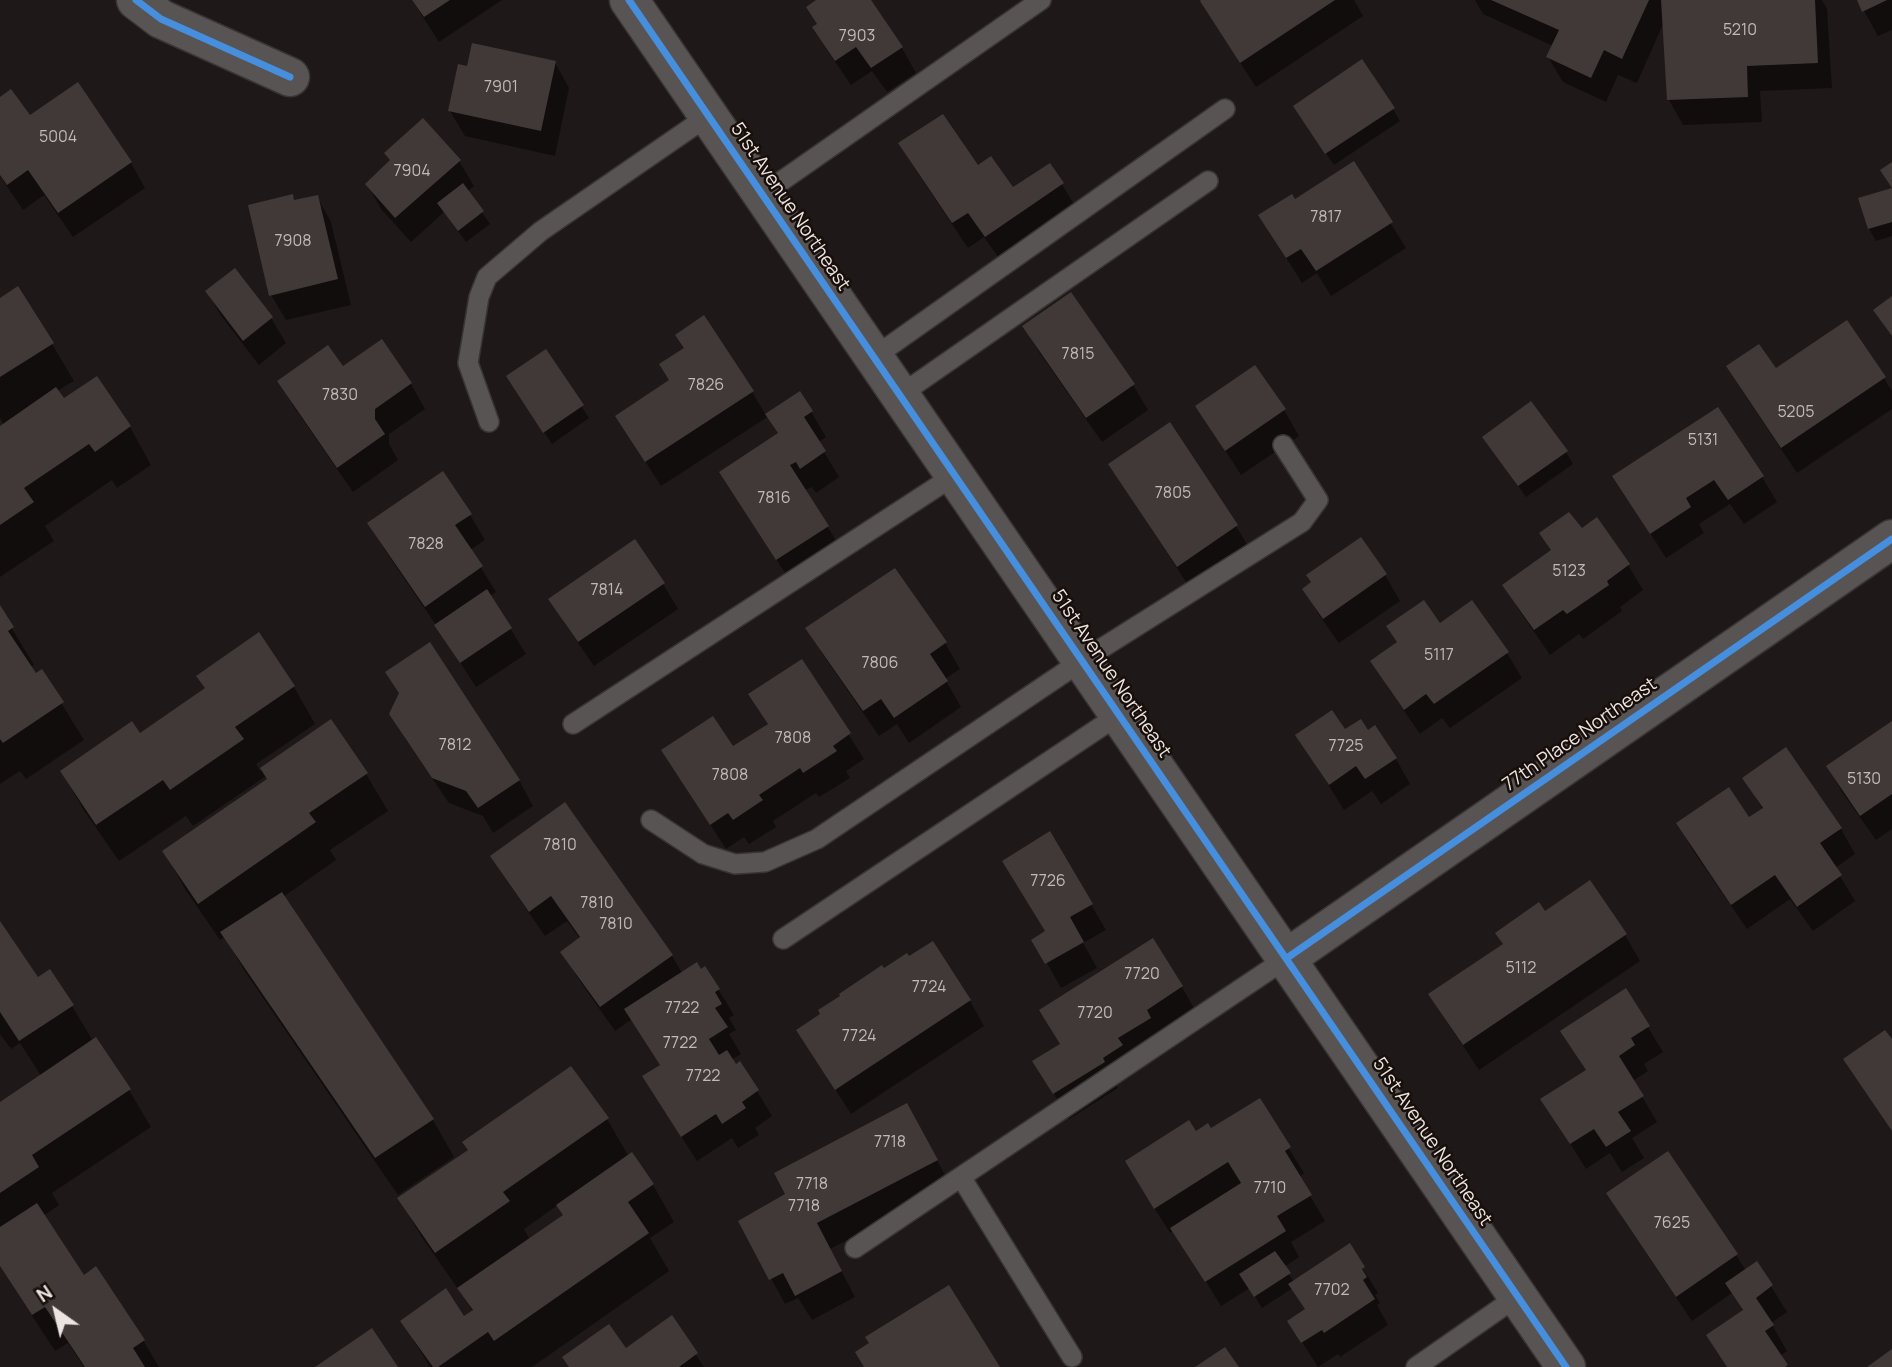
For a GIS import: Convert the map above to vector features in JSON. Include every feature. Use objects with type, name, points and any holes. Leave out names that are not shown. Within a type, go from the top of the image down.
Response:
[{"type":"street","points":[[136,0],[161,19],[290,77]]},
{"type":"street","name":"51st Avenue Northeast","points":[[629,0],[1566,1367]]},
{"type":"street","name":"77th Place Northeast","points":[[1287,958],[1892,539]]},
{"type":"lane","points":[[763,194],[1041,0]]},
{"type":"lane","points":[[874,357],[1225,109]]},
{"type":"lane","points":[[489,422],[468,363],[479,297],[487,278],[541,231],[708,116]]},
{"type":"lane","points":[[900,394],[1208,181]]},
{"type":"lane","points":[[651,820],[703,854],[735,864],[765,862],[817,839],[1083,660],[1302,522],[1318,500],[1283,445]]},
{"type":"lane","points":[[573,724],[956,475]]},
{"type":"lane","points":[[783,939],[1120,714]]},
{"type":"lane","points":[[855,1248],[1287,958]]},
{"type":"lane","points":[[961,1177],[1072,1357]]},
{"type":"lane","points":[[1416,1367],[1518,1296]]},
{"type":"building","points":[[412,0],[450,0],[424,17]]},
{"type":"building","points":[[816,0],[871,0],[903,47],[871,68],[856,47],[835,61],[812,27],[817,24],[806,7]]},
{"type":"building","points":[[1201,0],[1335,0],[1240,63]]},
{"type":"building","points":[[1491,0],[1649,0],[1622,59],[1604,50],[1591,78],[1546,57],[1559,30]]},
{"type":"building","points":[[1661,0],[1815,0],[1818,63],[1747,66],[1748,97],[1667,100]]},
{"type":"building","points":[[1857,0],[1887,0],[1862,12]]},
{"type":"building","points":[[472,43],[556,61],[541,131],[448,111],[458,64],[467,66]]},
{"type":"building","points":[[1362,59],[1395,108],[1325,154],[1293,106]]},
{"type":"building","points":[[78,82],[132,162],[58,213],[28,170],[7,185],[0,175],[0,97],[11,89],[30,115]]},
{"type":"building","points":[[943,114],[978,165],[991,156],[1013,187],[1050,163],[1064,183],[985,237],[968,213],[952,223],[898,143]]},
{"type":"building","points":[[423,118],[461,160],[395,218],[365,184],[390,160],[384,153]]},
{"type":"building","points":[[1354,161],[1393,222],[1316,271],[1301,249],[1286,258],[1258,215],[1292,194],[1295,199]]},
{"type":"building","points":[[1892,162],[1892,188],[1880,170]]},
{"type":"building","points":[[463,183],[484,211],[458,231],[437,203]]},
{"type":"building","points":[[1892,188],[1892,222],[1868,229],[1858,198]]},
{"type":"building","points":[[293,194],[294,200],[318,195],[338,279],[269,296],[248,205]]},
{"type":"building","points":[[235,268],[273,317],[243,341],[205,291]]},
{"type":"building","points":[[18,286],[54,343],[0,377],[0,298]]},
{"type":"building","points":[[1071,292],[1135,384],[1086,418],[1022,326]]},
{"type":"building","points":[[1892,296],[1892,336],[1873,310]]},
{"type":"building","points":[[704,315],[754,391],[645,462],[615,416],[669,380],[659,364],[684,348],[675,335]]},
{"type":"building","points":[[1847,320],[1886,377],[1781,448],[1726,366],[1759,344],[1776,368]]},
{"type":"building","points":[[382,339],[412,383],[375,409],[375,419],[385,434],[337,468],[277,381],[328,345],[343,366]]},
{"type":"building","points":[[546,349],[584,405],[543,433],[506,376]]},
{"type":"building","points":[[1255,365],[1286,409],[1225,451],[1195,406]]},
{"type":"building","points":[[97,376],[131,426],[95,452],[89,444],[24,488],[34,502],[0,525],[0,426],[56,387],[64,398]]},
{"type":"building","points":[[800,391],[813,411],[804,417],[826,451],[800,469],[796,462],[790,465],[829,526],[776,560],[719,472],[778,433],[765,414]]},
{"type":"building","points":[[1531,401],[1568,451],[1518,486],[1482,437]]},
{"type":"building","points":[[1718,407],[1764,476],[1728,500],[1714,480],[1686,498],[1691,507],[1650,534],[1612,476]]},
{"type":"building","points":[[1170,422],[1238,525],[1177,567],[1108,464]]},
{"type":"building","points":[[443,471],[472,514],[455,525],[483,566],[425,607],[367,523]]},
{"type":"building","points":[[1569,512],[1582,528],[1597,517],[1630,564],[1607,581],[1609,585],[1567,614],[1563,610],[1534,630],[1502,585],[1551,550],[1539,533]]},
{"type":"building","points":[[1361,537],[1387,574],[1323,619],[1302,589],[1311,582],[1306,575]]},
{"type":"building","points":[[635,539],[665,583],[578,642],[548,599]]},
{"type":"building","points":[[895,568],[947,642],[930,654],[948,681],[894,718],[881,699],[863,711],[805,628]]},
{"type":"building","points":[[487,589],[512,628],[460,663],[434,625]]},
{"type":"building","points":[[1424,600],[1440,623],[1472,600],[1509,652],[1434,704],[1426,694],[1404,710],[1370,661],[1397,642],[1386,626]]},
{"type":"building","points":[[0,605],[14,627],[8,631],[36,673],[42,669],[64,702],[3,743],[0,739]]},
{"type":"building","points":[[259,632],[295,686],[235,727],[244,739],[170,790],[163,780],[96,825],[60,771],[132,721],[140,733],[205,688],[196,676]]},
{"type":"building","points":[[430,642],[520,780],[478,808],[466,791],[432,778],[389,714],[399,693],[385,672]]},
{"type":"building","points":[[802,659],[851,733],[833,746],[837,751],[803,773],[800,768],[759,795],[763,800],[733,820],[728,813],[710,825],[661,750],[713,716],[733,746],[768,724],[748,694]]},
{"type":"building","points":[[1332,710],[1345,729],[1361,719],[1368,730],[1375,725],[1397,758],[1365,779],[1356,766],[1329,785],[1295,735]]},
{"type":"building","points":[[331,719],[368,773],[309,813],[316,822],[198,904],[162,851],[267,779],[260,768]]},
{"type":"building","points":[[1892,721],[1892,794],[1860,816],[1826,766]]},
{"type":"building","points":[[1786,747],[1842,828],[1820,843],[1842,875],[1797,907],[1775,875],[1731,905],[1676,823],[1729,787],[1749,817],[1763,808],[1742,778]]},
{"type":"building","points":[[565,802],[673,955],[600,1007],[560,952],[580,937],[551,896],[529,912],[490,856]]},
{"type":"building","points":[[1050,831],[1093,904],[1070,917],[1084,942],[1045,964],[1031,940],[1045,931],[1002,861]]},
{"type":"building","points":[[1590,880],[1627,934],[1463,1045],[1428,994],[1503,944],[1495,933],[1539,902],[1545,911]]},
{"type":"building","points":[[282,892],[434,1119],[375,1158],[220,932]]},
{"type":"building","points":[[0,921],[38,977],[50,969],[74,1005],[19,1041],[0,1012]]},
{"type":"building","points":[[1153,938],[1183,986],[1147,1010],[1151,1018],[1118,1038],[1123,1045],[1103,1058],[1105,1062],[1053,1094],[1032,1061],[1060,1044],[1039,1010]]},
{"type":"building","points":[[933,941],[971,1000],[835,1090],[796,1030],[820,1014],[818,1010],[840,996],[839,994],[882,965],[884,968]]},
{"type":"building","points":[[697,962],[701,969],[705,966],[720,989],[715,992],[722,1004],[715,1008],[728,1027],[709,1039],[719,1055],[727,1050],[736,1064],[740,1061],[759,1090],[742,1102],[746,1108],[722,1124],[716,1114],[681,1137],[642,1076],[660,1065],[624,1009]]},
{"type":"building","points":[[1626,988],[1650,1026],[1631,1038],[1635,1045],[1619,1056],[1644,1096],[1618,1112],[1631,1131],[1606,1147],[1594,1129],[1570,1144],[1540,1099],[1586,1070],[1560,1031]]},
{"type":"building","points":[[1885,1030],[1892,1039],[1892,1131],[1843,1059]]},
{"type":"building","points":[[96,1037],[131,1089],[32,1155],[39,1167],[0,1193],[0,1102]]},
{"type":"building","points":[[571,1066],[609,1118],[503,1192],[510,1201],[435,1253],[397,1198],[468,1150],[462,1142]]},
{"type":"building","points":[[1260,1098],[1291,1147],[1285,1151],[1312,1195],[1277,1216],[1286,1231],[1205,1282],[1170,1228],[1241,1183],[1228,1162],[1154,1209],[1125,1161],[1189,1120],[1196,1131],[1208,1123],[1211,1128]]},
{"type":"building","points":[[907,1103],[938,1160],[817,1223],[842,1271],[795,1296],[783,1273],[769,1280],[738,1221],[785,1194],[774,1173]]},
{"type":"building","points":[[1668,1151],[1738,1254],[1676,1297],[1606,1193]]},
{"type":"building","points":[[632,1152],[654,1184],[628,1202],[649,1233],[494,1341],[488,1332],[438,1367],[433,1367],[400,1321],[446,1288],[464,1316],[473,1310],[457,1288],[563,1215],[556,1205]]},
{"type":"building","points":[[37,1203],[84,1275],[96,1266],[145,1340],[133,1348],[145,1367],[85,1367],[45,1307],[32,1315],[0,1266],[0,1227]]},
{"type":"building","points":[[1350,1243],[1365,1267],[1362,1269],[1367,1277],[1363,1280],[1375,1299],[1324,1333],[1322,1330],[1301,1343],[1287,1321],[1305,1309],[1288,1284]]},
{"type":"building","points":[[1275,1251],[1291,1273],[1254,1297],[1239,1274]]},
{"type":"building","points":[[1757,1261],[1773,1285],[1756,1298],[1774,1325],[1765,1331],[1788,1365],[1727,1367],[1706,1335],[1743,1310],[1725,1283]]},
{"type":"building","points":[[949,1285],[1000,1367],[864,1367],[855,1352],[869,1343],[865,1337]]},
{"type":"building","points":[[672,1315],[698,1353],[679,1367],[569,1367],[562,1357],[609,1324],[626,1348]]},
{"type":"building","points":[[372,1328],[398,1367],[315,1367]]},
{"type":"building","points":[[1225,1347],[1239,1367],[1195,1367]]},
{"type":"building","points":[[1892,1349],[1892,1367],[1867,1367]]},
{"type":"cycle path","points":[[136,0],[161,19],[290,77]]},
{"type":"cycle path","points":[[629,0],[1566,1367]]},
{"type":"cycle path","points":[[1287,958],[1892,539]]}]
